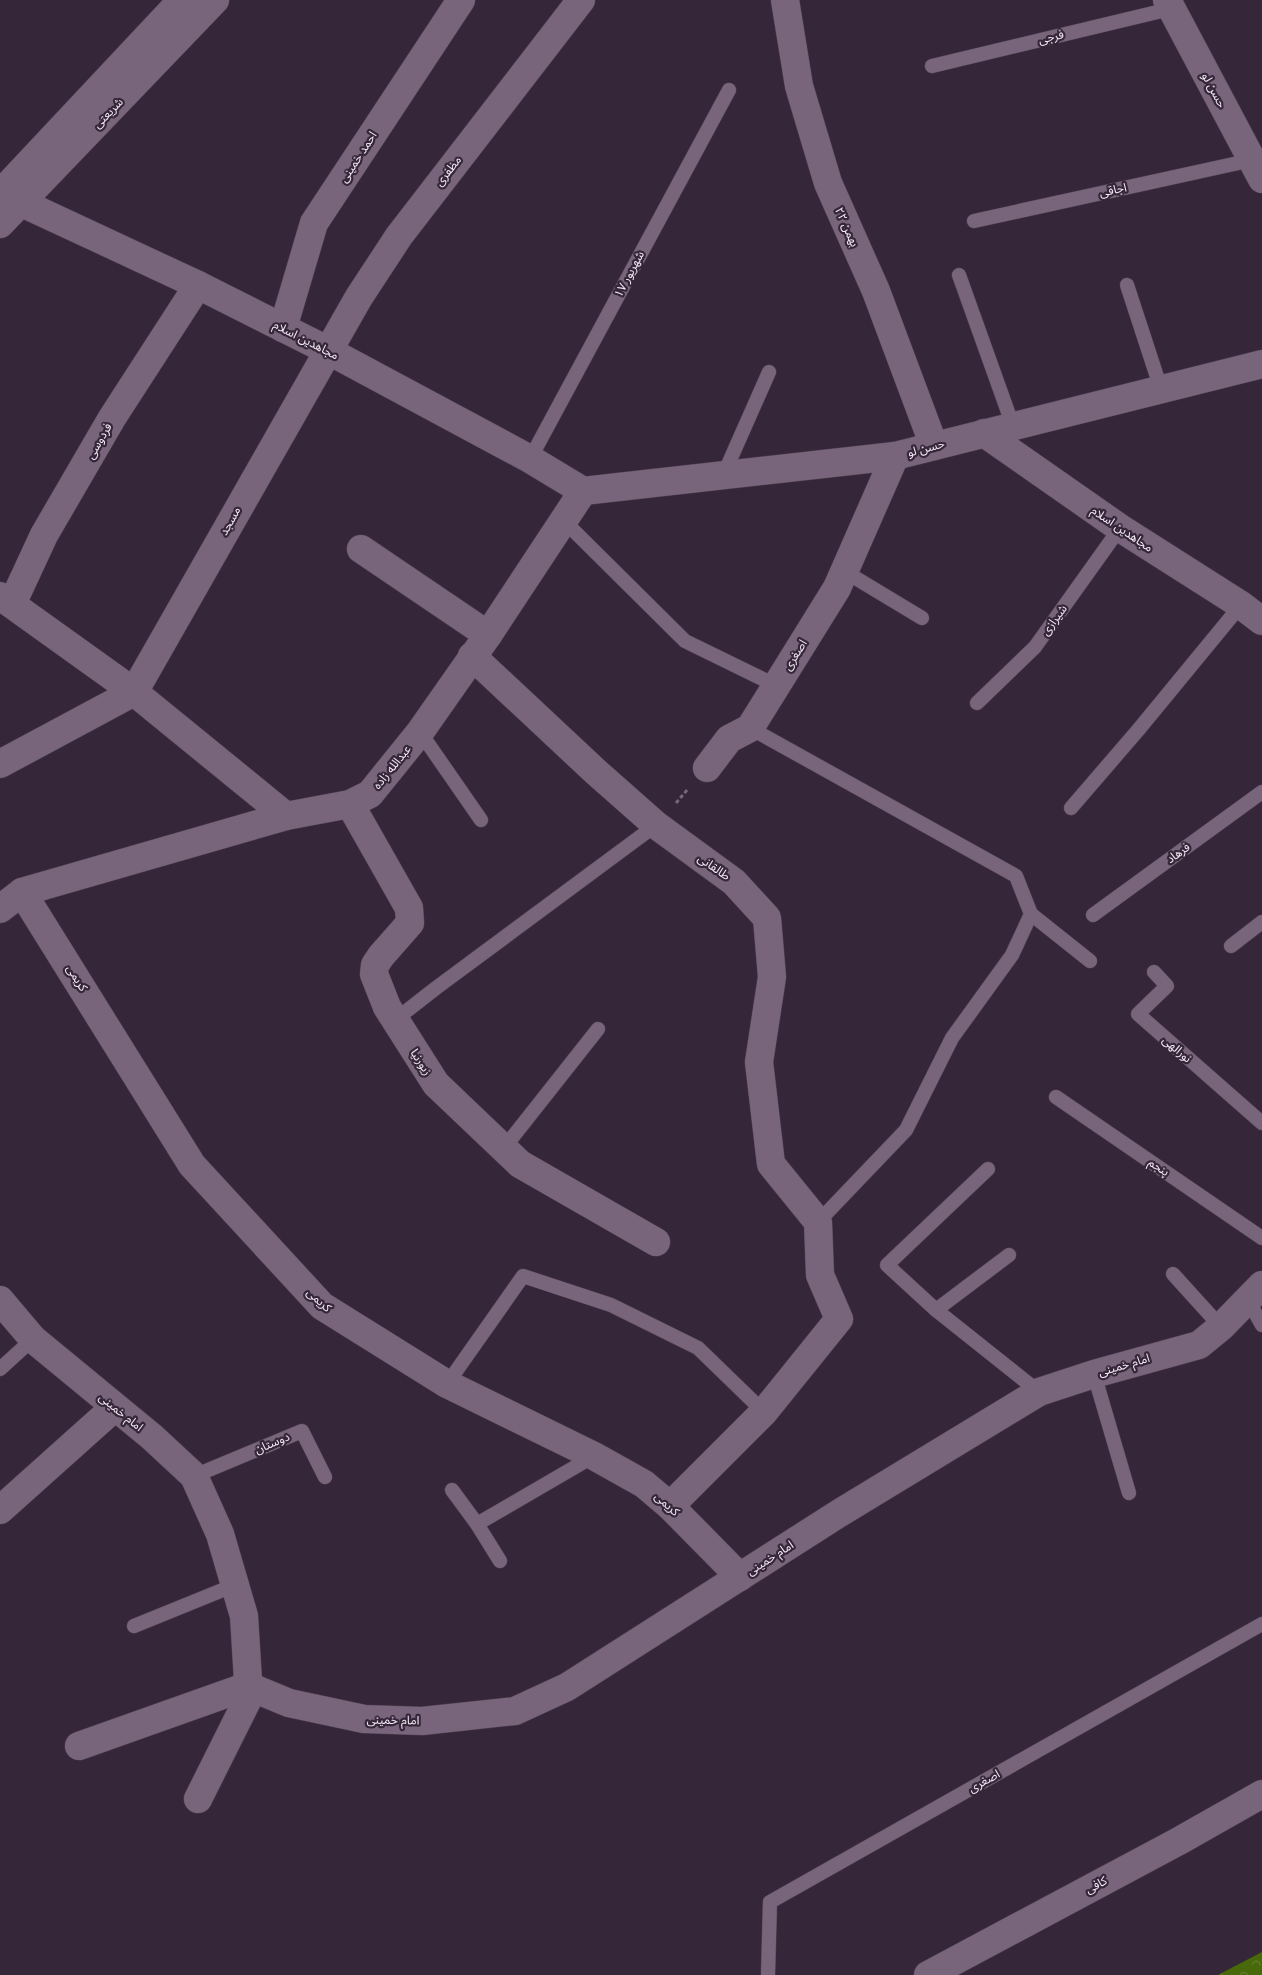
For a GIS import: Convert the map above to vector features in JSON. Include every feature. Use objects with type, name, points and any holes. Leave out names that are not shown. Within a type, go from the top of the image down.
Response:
[{"type":"street","name":"شریعتی","points":[[0,224],[8,196],[182,0]]},
{"type":"street","name":"شریعتی","points":[[8,196],[215,0]]},
{"type":"street","name":"احمد خمینی","points":[[283,328],[314,223],[461,0]]},
{"type":"street","name":"مظفری","points":[[327,350],[398,236],[581,0]]},
{"type":"street","name":"۲۲ بهمن","points":[[785,0],[799,86],[828,183],[876,291],[934,446]]},
{"type":"street","name":"حسن لو","points":[[1168,4],[1257,170]]},
{"type":"street","name":"مجاهدین اسلام","points":[[8,196],[198,285],[327,350],[530,459],[583,491]]},
{"type":"street","name":"فردوسی","points":[[6,600],[107,426],[198,285]]},
{"type":"street","name":"مسجد","points":[[134,692],[327,350]]},
{"type":"street","name":"حسن لو","points":[[583,491],[895,456],[1262,364]]},
{"type":"street","name":"مجاهدین اسلام","points":[[984,433],[1120,528],[1251,613]]},
{"type":"street","name":"اصغری","points":[[707,768],[729,740],[750,728],[837,588],[895,456]]},
{"type":"street","name":"عبدالله زاده","points":[[0,909],[22,892],[286,816],[350,804],[370,794],[420,732],[583,491]]},
{"type":"street","name":"طالقانی","points":[[361,549],[480,645],[596,772],[656,825],[734,882],[767,918],[772,977],[760,1062],[771,1164],[818,1222]]},
{"type":"street","points":[[6,600],[134,692],[286,816]]},
{"type":"street","points":[[0,764],[134,692]]},
{"type":"street","name":"زیورنیا","points":[[350,804],[409,908],[410,923],[381,956],[375,965],[374,974],[387,1007],[436,1084],[520,1164],[656,1242]]},
{"type":"street","name":"کریمی","points":[[22,892],[192,1165],[322,1306],[447,1384],[594,1456],[644,1484],[670,1506],[740,1577]]},
{"type":"street","points":[[670,1506],[764,1412],[839,1319],[820,1275],[818,1222]]},
{"type":"street","name":"امام خمینی","points":[[248,1686],[289,1703],[364,1720],[422,1721],[515,1711],[567,1687],[838,1514],[1039,1392],[1094,1374],[1199,1345],[1221,1327],[1255,1292]]},
{"type":"street","name":"امام خمینی","points":[[0,1300],[33,1339],[152,1437],[194,1476],[220,1534],[244,1616],[249,1697],[198,1799]]},
{"type":"street","points":[[0,1510],[115,1407]]},
{"type":"street","points":[[79,1746],[248,1686]]},
{"type":"street","name":"کافی","points":[[928,1975],[1179,1841],[1262,1794]]},
{"type":"lane","name":"فرجی","points":[[932,66],[1168,4]]},
{"type":"lane","name":"۱۷ شهریور","points":[[530,459],[729,90]]},
{"type":"lane","name":"اجاقی","points":[[974,221],[1257,170]]},
{"type":"lane","points":[[959,275],[1013,426]]},
{"type":"lane","points":[[1127,285],[1161,389]]},
{"type":"lane","points":[[723,476],[769,372]]},
{"type":"lane","points":[[564,521],[685,641],[776,685]]},
{"type":"lane","name":"شیرازی","points":[[977,703],[1035,648],[1120,528]]},
{"type":"lane","points":[[844,571],[922,618]]},
{"type":"lane","points":[[1071,808],[1140,729],[1251,613]]},
{"type":"lane","points":[[750,728],[1016,876],[1031,914],[1090,961]]},
{"type":"lane","points":[[420,732],[481,820]]},
{"type":"lane","name":"فرهاد","points":[[1093,915],[1262,792]]},
{"type":"lane","points":[[395,1020],[656,825]]},
{"type":"lane","points":[[818,1222],[906,1130],[952,1038],[1012,956],[1031,914]]},
{"type":"lane","points":[[1231,946],[1262,922]]},
{"type":"lane","name":"نورالهی","points":[[1154,972],[1167,986],[1138,1014],[1262,1123]]},
{"type":"lane","points":[[504,1148],[598,1029]]},
{"type":"lane","name":"پنجم","points":[[1056,1097],[1262,1238]]},
{"type":"lane","points":[[988,1169],[887,1265],[936,1310],[1039,1392]]},
{"type":"lane","points":[[936,1310],[1009,1255]]},
{"type":"lane","points":[[1172,1274],[1221,1327]]},
{"type":"lane","points":[[447,1384],[523,1276],[611,1305],[698,1348],[764,1412]]},
{"type":"lane","points":[[1255,1292],[1262,1325]]},
{"type":"lane","points":[[0,1368],[33,1339]]},
{"type":"lane","points":[[1094,1374],[1129,1493]]},
{"type":"lane","name":"دوستان","points":[[194,1476],[302,1431],[325,1477]]},
{"type":"lane","points":[[477,1524],[594,1456]]},
{"type":"lane","points":[[452,1490],[477,1524],[500,1561]]},
{"type":"lane","points":[[134,1626],[235,1586]]},
{"type":"lane","name":"اصغری","points":[[768,1975],[770,1902],[1262,1624]]},
{"type":"path","points":[[656,825],[707,768]]},
{"type":"green space","points":[[1262,1952],[1262,1975],[1218,1975]]}]
